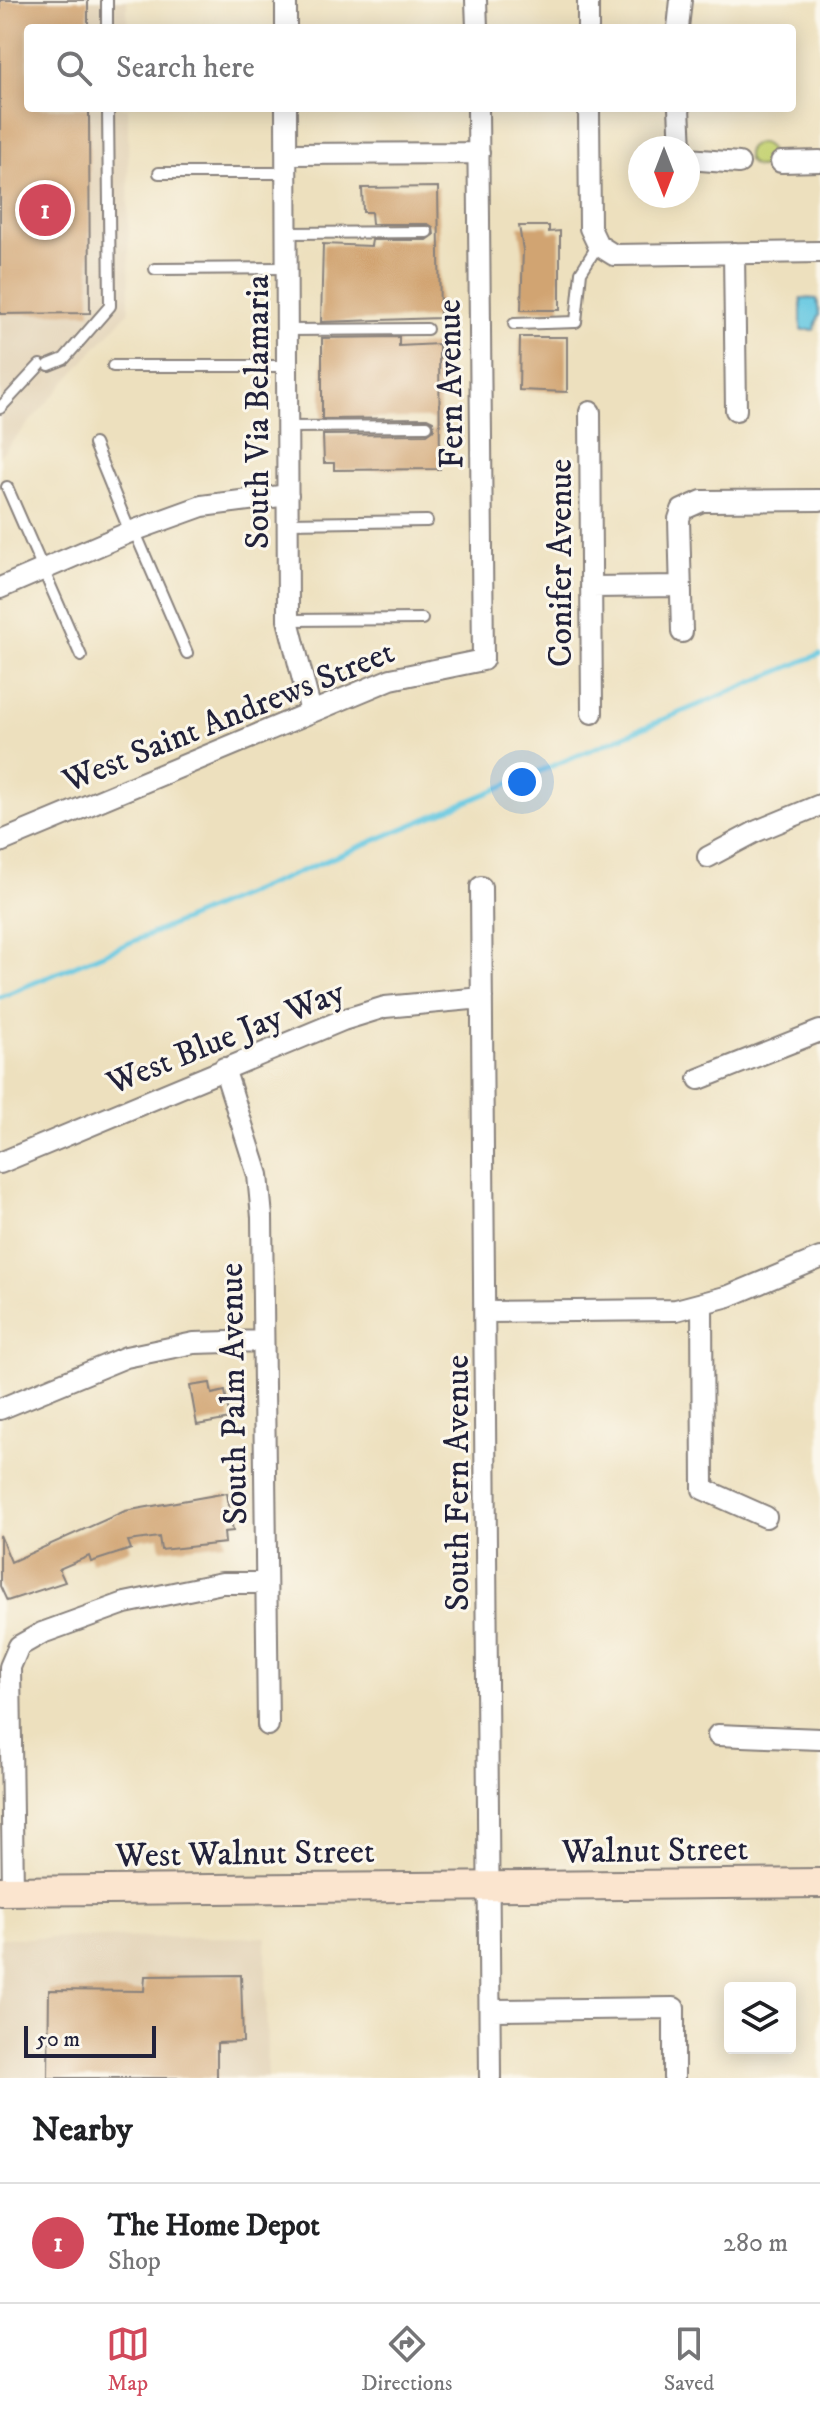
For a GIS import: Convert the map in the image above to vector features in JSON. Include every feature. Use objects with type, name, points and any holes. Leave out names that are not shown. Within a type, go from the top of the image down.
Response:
[{"type":"street","points":[[286,0],[286,24]]},
{"type":"street","points":[[476,0],[477,24]]},
{"type":"street","points":[[588,0],[588,24]]},
{"type":"street","points":[[678,24],[681,0]]},
{"type":"street","name":"South Via Belamaria","points":[[286,112],[288,620],[311,712]]},
{"type":"street","name":"Fern Avenue","points":[[478,112],[483,660]]},
{"type":"street","points":[[589,112],[590,228],[598,245],[614,255],[820,252]]},
{"type":"street","points":[[679,112],[680,136]]},
{"type":"street","points":[[287,164],[479,153]]},
{"type":"street","points":[[700,160],[739,163]]},
{"type":"street","points":[[781,162],[820,161]]},
{"type":"street","points":[[734,253],[736,410]]},
{"type":"street","name":"Conifer Avenue","points":[[590,412],[592,713]]},
{"type":"street","points":[[0,588],[132,531],[202,506],[288,495]]},
{"type":"street","points":[[682,632],[682,510],[702,501],[820,500]]},
{"type":"street","points":[[591,587],[681,586]]},
{"type":"street","name":"West Saint Andrews Street","points":[[0,842],[391,679],[483,660]]},
{"type":"street","points":[[708,857],[757,831],[820,805]]},
{"type":"street","name":"South Fern Avenue","points":[[481,887],[491,1887],[490,2078]]},
{"type":"street","name":"West Blue Jay Way","points":[[0,1163],[343,1020],[385,1007],[482,998]]},
{"type":"street","points":[[699,1079],[820,1031]]},
{"type":"street","name":"South Palm Avenue","points":[[224,1068],[258,1175],[268,1725]]},
{"type":"street","points":[[486,1312],[649,1312],[702,1304],[820,1258]]},
{"type":"street","points":[[702,1304],[703,1489],[766,1517]]},
{"type":"street","points":[[0,1409],[126,1357],[194,1343],[263,1341]]},
{"type":"street","points":[[6,1891],[5,1728],[10,1667],[19,1646],[42,1633],[125,1603],[222,1583],[266,1583]]},
{"type":"street","points":[[718,1735],[820,1739]]},
{"type":"street","name":"Walnut Street","points":[[491,1887],[820,1883]]},
{"type":"street","name":"West Walnut Street","points":[[6,1891],[491,1887]]},
{"type":"street","points":[[490,2010],[674,2008],[674,2078]]},
{"type":"lane","points":[[107,0],[107,24]]},
{"type":"lane","points":[[0,408],[44,365],[64,359],[110,306],[108,112]]},
{"type":"lane","points":[[159,173],[287,164]]},
{"type":"lane","points":[[287,233],[427,232]]},
{"type":"lane","points":[[514,324],[576,322],[581,272],[598,245]]},
{"type":"lane","points":[[155,269],[287,268]]},
{"type":"lane","points":[[288,330],[427,329]]},
{"type":"lane","points":[[113,366],[288,366]]},
{"type":"lane","points":[[288,427],[427,426]]},
{"type":"lane","points":[[94,444],[187,653]]},
{"type":"lane","points":[[7,487],[81,656]]},
{"type":"lane","points":[[288,523],[427,521]]},
{"type":"lane","points":[[288,620],[422,619]]},
{"type":"shaded area","points":[[0,0],[127,0],[127,24],[24,24],[24,112],[128,112],[129,311],[0,455]]},
{"type":"shaded area","points":[[266,1937],[267,2078],[0,2078],[0,1938]]},
{"type":"green space","points":[[759,143],[767,147],[771,155],[767,163],[759,167],[751,163],[747,155],[751,147]]},
{"type":"water","points":[[801,298],[817,299],[819,315],[814,330],[801,330]]},
{"type":"building","points":[[0,0],[88,0],[88,24],[24,24],[24,112],[89,112],[90,313],[0,314]]},
{"type":"building","points":[[438,187],[440,318],[321,322],[323,244],[371,246],[372,240],[427,240],[434,235],[433,227],[428,224],[372,224],[371,212],[363,212],[362,188]]},
{"type":"building","points":[[519,226],[549,226],[549,232],[560,231],[560,310],[521,310],[523,250]]},
{"type":"building","points":[[399,337],[399,346],[439,344],[440,469],[334,470],[334,463],[324,463],[323,435],[427,434],[434,429],[433,421],[427,418],[322,419],[322,338]]},
{"type":"building","points":[[520,337],[567,337],[567,392],[519,390]]},
{"type":"building","points":[[210,1383],[212,1394],[225,1391],[230,1419],[197,1425],[190,1386]]},
{"type":"building","points":[[227,1493],[233,1531],[224,1532],[225,1543],[161,1550],[159,1537],[128,1541],[131,1549],[91,1562],[89,1556],[59,1569],[65,1582],[7,1601],[0,1586],[0,1535],[11,1562],[125,1511]]},
{"type":"building","points":[[241,1975],[243,2042],[217,2043],[217,2078],[48,2078],[49,1990],[144,1991],[145,1976]]},
{"type":"waterway","points":[[0,997],[820,654]]},
{"type":"place","name":"The Home Depot","points":[[45,210]]}]
